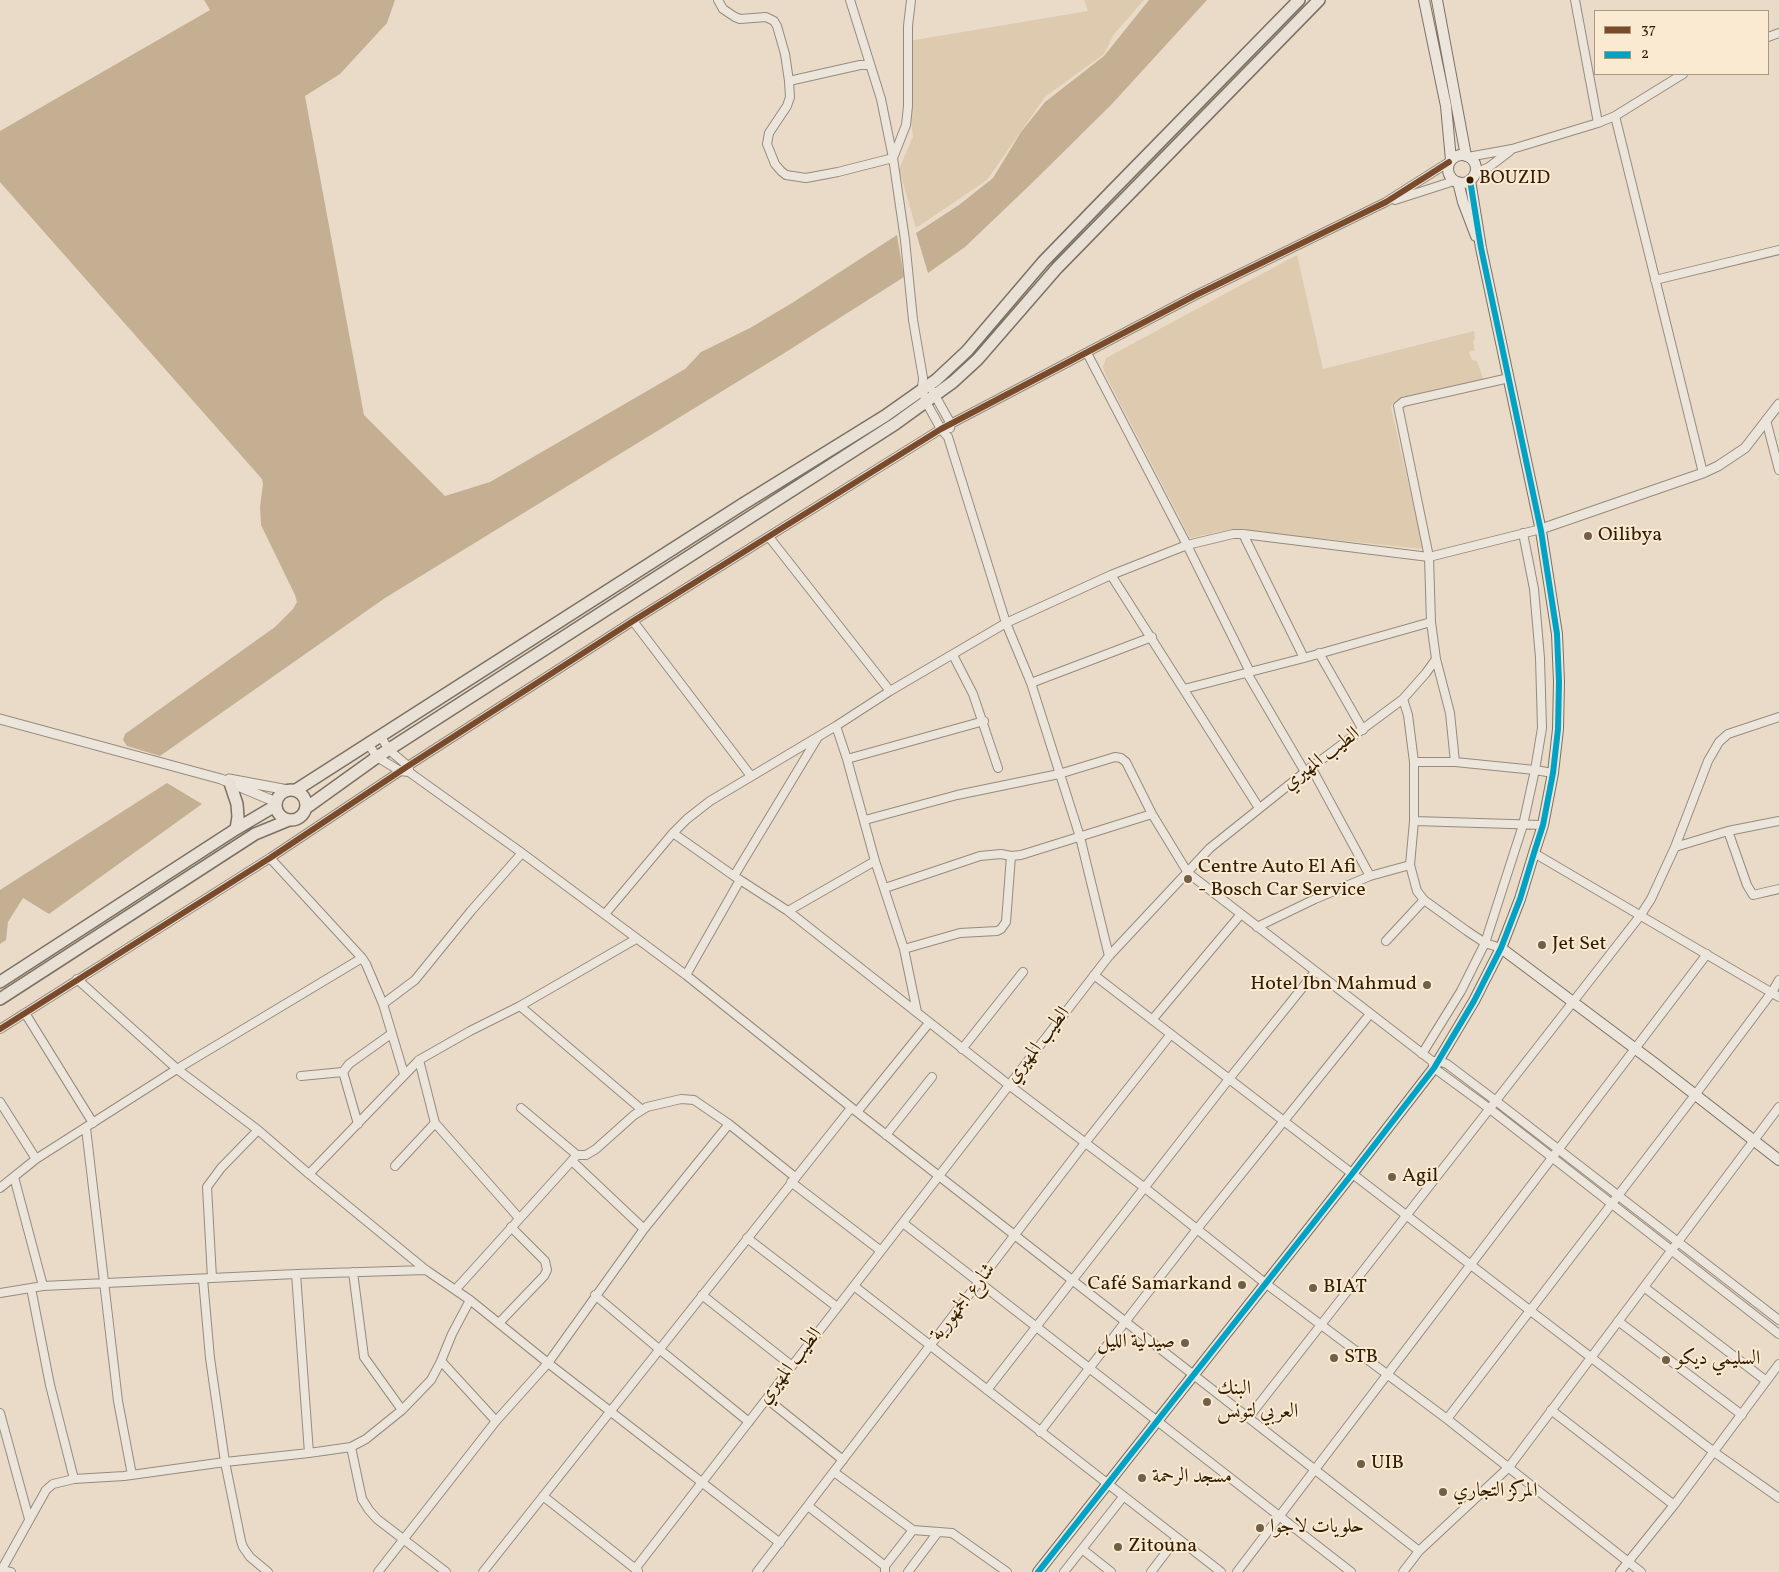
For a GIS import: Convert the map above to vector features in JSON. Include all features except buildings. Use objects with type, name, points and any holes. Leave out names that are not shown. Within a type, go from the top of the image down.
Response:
[{"type":"main road","points":[[289,820],[279,814],[276,804],[278,797],[381,737],[885,416],[924,384],[952,366],[1043,262],[1299,0]]},
{"type":"main road","points":[[0,999],[254,834],[300,817],[306,808],[377,757],[832,466],[936,395],[978,358],[1057,268],[1319,0]]},
{"type":"main road","points":[[1424,0],[1446,106],[1450,161],[1448,173],[1456,182],[1467,216],[1481,248]]},
{"type":"main road","points":[[1038,1572],[1352,1174],[1435,1063],[1474,1001],[1501,948],[1520,899],[1543,825],[1553,773],[1558,710],[1556,634],[1552,597],[1540,528],[1481,248],[1472,177],[1474,164],[1467,156],[1437,0]]},
{"type":"main road","points":[[1450,161],[1458,155],[1467,156]]},
{"type":"main road","points":[[1456,182],[1465,182],[1472,177]]},
{"type":"main road","points":[[225,781],[238,810],[236,829]]},
{"type":"main road","points":[[292,790],[305,797],[306,808]]},
{"type":"main road","points":[[0,982],[276,804]]},
{"type":"main road","points":[[1501,948],[1779,1160]]},
{"type":"street","points":[[718,0],[723,9],[734,18],[766,17],[774,21],[780,35],[790,81],[789,101],[769,133],[767,144],[775,164],[786,175],[806,178],[893,158]]},
{"type":"street","points":[[850,0],[881,99],[893,158],[906,240],[912,320],[926,402],[941,429],[948,437],[1006,623],[1031,683],[1080,838],[1109,956]]},
{"type":"street","points":[[893,158],[906,125],[908,26],[911,0]]},
{"type":"street","points":[[1575,0],[1598,123]]},
{"type":"street","points":[[790,81],[860,65],[870,65]]},
{"type":"street","points":[[1467,156],[1512,149],[1598,123],[1615,116],[1681,75]]},
{"type":"street","points":[[1615,116],[1703,473]]},
{"type":"street","points":[[1472,177],[1489,167],[1512,149]]},
{"type":"street","points":[[0,1029],[270,858],[400,771],[409,769],[634,622],[941,429],[1211,287],[1386,202],[1450,161]]},
{"type":"street","points":[[1386,202],[1456,182]]},
{"type":"street","points":[[1655,280],[1779,250]]},
{"type":"street","points":[[1087,353],[1187,545],[1248,673],[1370,876]]},
{"type":"street","points":[[1455,762],[1450,713],[1436,659],[1431,622],[1429,557],[1398,406],[1403,402],[1509,378]]},
{"type":"street","points":[[924,384],[936,395],[951,424],[948,437]]},
{"type":"street","points":[[605,914],[674,833],[697,811],[890,691],[1006,623],[1111,575],[1187,545],[1225,536],[1243,534],[1429,557],[1523,533],[1703,473],[1718,466],[1738,453],[1779,404]]},
{"type":"street","points":[[1766,420],[1779,470]]},
{"type":"street","points":[[1422,1054],[1461,991],[1485,943],[1523,825],[1535,770],[1542,728],[1540,658],[1534,589],[1523,533]]},
{"type":"street","points":[[1243,534],[1304,658]]},
{"type":"street","points":[[769,537],[890,691]]},
{"type":"street","points":[[1111,575],[1260,808]]},
{"type":"street","points":[[634,622],[751,776]]},
{"type":"street","points":[[1184,689],[1431,622]]},
{"type":"street","points":[[1031,683],[1152,637]]},
{"type":"street","points":[[1319,653],[1363,730]]},
{"type":"street","points":[[953,655],[970,686],[984,722],[998,768]]},
{"type":"street","name":"الطيب المهيري","points":[[638,1570],[702,1482],[1109,956],[1210,848],[1308,770],[1403,699],[1436,659]]},
{"type":"street","points":[[1403,699],[1408,715],[1414,762],[1414,821],[1410,864],[1417,891],[1424,900],[1485,943],[1501,948]]},
{"type":"street","points":[[1249,1417],[1640,916],[1651,899],[1675,847],[1708,761],[1719,742],[1728,734],[1779,717]]},
{"type":"street","points":[[0,719],[225,781],[276,804]]},
{"type":"street","points":[[847,759],[984,722]]},
{"type":"street","points":[[836,726],[865,820],[875,861],[904,949],[917,1012]]},
{"type":"street","points":[[686,975],[737,878],[819,736]]},
{"type":"street","points":[[381,737],[389,750],[409,769],[686,975],[854,1110],[1419,1551]]},
{"type":"street","points":[[369,744],[377,757],[400,771]]},
{"type":"street","points":[[865,820],[957,795],[1059,774],[1115,757],[1120,758],[1126,762],[1152,814],[1188,873],[1435,1063],[1552,1158],[1779,1334]]},
{"type":"street","points":[[1414,762],[1455,762],[1553,773]]},
{"type":"street","points":[[225,781],[231,779],[292,790]]},
{"type":"street","points":[[885,888],[980,856],[1026,854],[1152,814]]},
{"type":"street","points":[[1414,821],[1543,825]]},
{"type":"street","points":[[1675,847],[1728,831],[1779,821]]},
{"type":"street","points":[[1728,831],[1747,885],[1753,895],[1779,889]]},
{"type":"street","points":[[674,833],[737,878],[788,911],[1008,1085],[1145,1188],[1265,1283],[1447,1419],[1641,1572]]},
{"type":"street","points":[[383,1004],[415,980],[471,911],[522,853]]},
{"type":"street","points":[[1534,853],[1776,995]]},
{"type":"street","points":[[904,949],[960,933],[997,931],[1001,929],[1006,922],[1011,856]]},
{"type":"street","points":[[270,858],[366,964],[383,1004],[404,1074]]},
{"type":"street","points":[[788,911],[875,861]]},
{"type":"street","points":[[1258,927],[1315,899],[1370,876],[1410,864]]},
{"type":"street","points":[[1386,941],[1424,900]]},
{"type":"street","points":[[1152,1020],[1241,914]]},
{"type":"street","points":[[309,1174],[419,1060],[470,1031],[520,1006],[636,939]]},
{"type":"street","points":[[1237,1572],[1707,954]]},
{"type":"street","points":[[0,1188],[36,1159],[177,1069],[362,958]]},
{"type":"street","points":[[962,1049],[1023,972]]},
{"type":"street","points":[[987,1390],[1229,1079],[1315,972]]},
{"type":"street","points":[[1094,975],[1714,1452],[1779,1498]]},
{"type":"street","points":[[77,979],[177,1069],[258,1130],[426,1270],[456,1289],[548,1363],[780,1542]]},
{"type":"street","points":[[1447,1419],[1695,1095],[1776,995],[1779,980]]},
{"type":"street","points":[[520,1006],[641,1109]]},
{"type":"street","points":[[25,1013],[90,1125],[118,1401],[132,1475]]},
{"type":"street","points":[[1040,1432],[1196,1229],[1370,1014]]},
{"type":"street","points":[[482,1572],[793,1180],[930,1023]]},
{"type":"street","points":[[301,1076],[343,1072],[349,1064],[391,1034]]},
{"type":"street","name":"شارع الجمهورية","points":[[757,1572],[1016,1236],[1085,1143],[1171,1034]]},
{"type":"street","points":[[419,1060],[435,1123],[519,1218]]},
{"type":"street","points":[[1435,1063],[1447,1064],[1779,1320]]},
{"type":"street","points":[[343,1072],[358,1124]]},
{"type":"street","points":[[886,1135],[932,1077]]},
{"type":"street","points":[[456,1289],[574,1158],[596,1149],[641,1109],[690,1098],[729,1124],[793,1180],[881,1251]]},
{"type":"street","points":[[0,1102],[36,1159]]},
{"type":"street","points":[[1403,1572],[1419,1551],[1508,1467],[1779,1107]]},
{"type":"street","points":[[521,1108],[574,1158],[644,1229]]},
{"type":"street","points":[[395,1166],[435,1123]]},
{"type":"street","points":[[378,1572],[496,1421],[548,1363],[644,1229],[729,1124]]},
{"type":"street","points":[[212,1278],[207,1187],[258,1130]]},
{"type":"street","points":[[14,1177],[43,1286]]},
{"type":"street","points":[[902,1222],[1156,1422],[1351,1572]]},
{"type":"street","points":[[499,1323],[544,1276],[547,1270],[545,1261],[511,1227]]},
{"type":"street","points":[[747,1238],[837,1308]]},
{"type":"street","points":[[0,1293],[43,1286],[426,1270]]},
{"type":"street","points":[[353,1272],[364,1357],[402,1410]]},
{"type":"street","points":[[296,1274],[309,1453]]},
{"type":"street","points":[[203,1279],[210,1358],[224,1462],[243,1547],[268,1572]]},
{"type":"street","points":[[854,1286],[1221,1572]]},
{"type":"street","points":[[1644,1287],[1765,1380]]},
{"type":"street","points":[[31,1288],[50,1385],[74,1479]]},
{"type":"street","points":[[595,1295],[749,1422]]},
{"type":"street","points":[[702,1295],[792,1366]]},
{"type":"street","points":[[11,1572],[1,1569],[50,1486],[74,1479],[132,1475],[351,1447],[366,1439],[402,1410],[431,1380],[470,1300]]},
{"type":"street","points":[[1618,1321],[1742,1415]]},
{"type":"street","points":[[441,1362],[496,1421]]},
{"type":"street","points":[[1620,1572],[1674,1505],[1742,1415],[1765,1380],[1779,1364]]},
{"type":"street","points":[[766,1399],[843,1460]]},
{"type":"street","points":[[1551,1410],[1674,1505]]},
{"type":"street","points":[[0,1413],[29,1519]]},
{"type":"street","points":[[351,1447],[365,1505],[377,1519],[446,1572]]},
{"type":"street","points":[[834,1472],[913,1530],[952,1533],[961,1537],[1008,1572]]},
{"type":"street","points":[[543,1496],[638,1570]]},
{"type":"street","points":[[1064,1572],[1123,1496]]},
{"type":"street","points":[[808,1506],[885,1569],[913,1530]]},
{"type":"street","points":[[908,1572],[938,1532]]},
{"type":"street","points":[[1150,1572],[1176,1538]]},
{"type":"street","points":[[1082,1549],[1110,1572]]},
{"type":"shaded area","points":[[204,0],[395,0],[387,23],[340,74],[305,96],[364,415],[445,496],[490,482],[685,369],[701,352],[750,328],[792,303],[897,235],[904,277],[786,352],[385,598],[160,756],[127,746],[123,740],[125,734],[275,627],[293,609],[297,602],[261,525],[262,479],[0,182],[0,131],[210,10]]},
{"type":"shaded area","points":[[1084,0],[1144,0],[1114,34],[1104,54],[1045,97],[987,180],[916,228],[899,169],[913,137],[910,111],[909,41],[1088,11]]},
{"type":"shaded area","points":[[1149,0],[1207,0],[1111,105],[1032,183],[965,247],[928,273],[916,233],[959,205],[993,178],[1021,132],[1045,102],[1104,56]]},
{"type":"shaded area","points":[[1297,255],[1323,369],[1474,331],[1475,339],[1473,342],[1475,350],[1469,352],[1472,360],[1477,361],[1484,381],[1396,400],[1391,407],[1423,549],[1231,529],[1190,538],[1105,374],[1103,367],[1106,358]]},
{"type":"shaded area","points":[[167,783],[202,804],[49,914],[23,898],[8,922],[6,940],[0,944],[0,890]]},
{"type":"transit line","name":"37","points":[[0,1029],[270,858],[408,766],[633,621],[941,429],[1194,296],[1386,202],[1449,162]]},
{"type":"transit line","name":"2","points":[[1038,1572],[1434,1068],[1474,1001],[1501,948],[1520,899],[1543,825],[1553,773],[1558,729],[1557,634],[1541,531],[1481,248],[1470,180]]},
{"type":"place","name":"BOUZID","points":[[1470,180]]},
{"type":"place","name":"Oilibya","points":[[1588,536]]},
{"type":"place","name":"Centre Auto El Afi - Bosch Car Service","points":[[1188,879]]},
{"type":"place","name":"Jet Set","points":[[1542,945]]},
{"type":"place","name":"Hotel Ibn Mahmud","points":[[1427,985]]},
{"type":"place","name":"Agil","points":[[1392,1177]]},
{"type":"place","name":"Café Samarkand","points":[[1242,1285]]},
{"type":"place","name":"BIAT","points":[[1313,1288]]},
{"type":"place","name":"صيدلية الليل","points":[[1185,1343]]},
{"type":"place","name":"STB","points":[[1334,1358]]},
{"type":"place","name":"السليمي ديكو","points":[[1666,1360]]},
{"type":"place","name":"البنك العربي لتونس","points":[[1207,1402]]},
{"type":"place","name":"UIB","points":[[1361,1464]]},
{"type":"place","name":"مسجد الرحمة","points":[[1142,1478]]},
{"type":"place","name":"المركز التجاري","points":[[1443,1492]]},
{"type":"place","name":"حلويات لاجوا","points":[[1260,1528]]},
{"type":"place","name":"Zitouna","points":[[1118,1547]]}]
